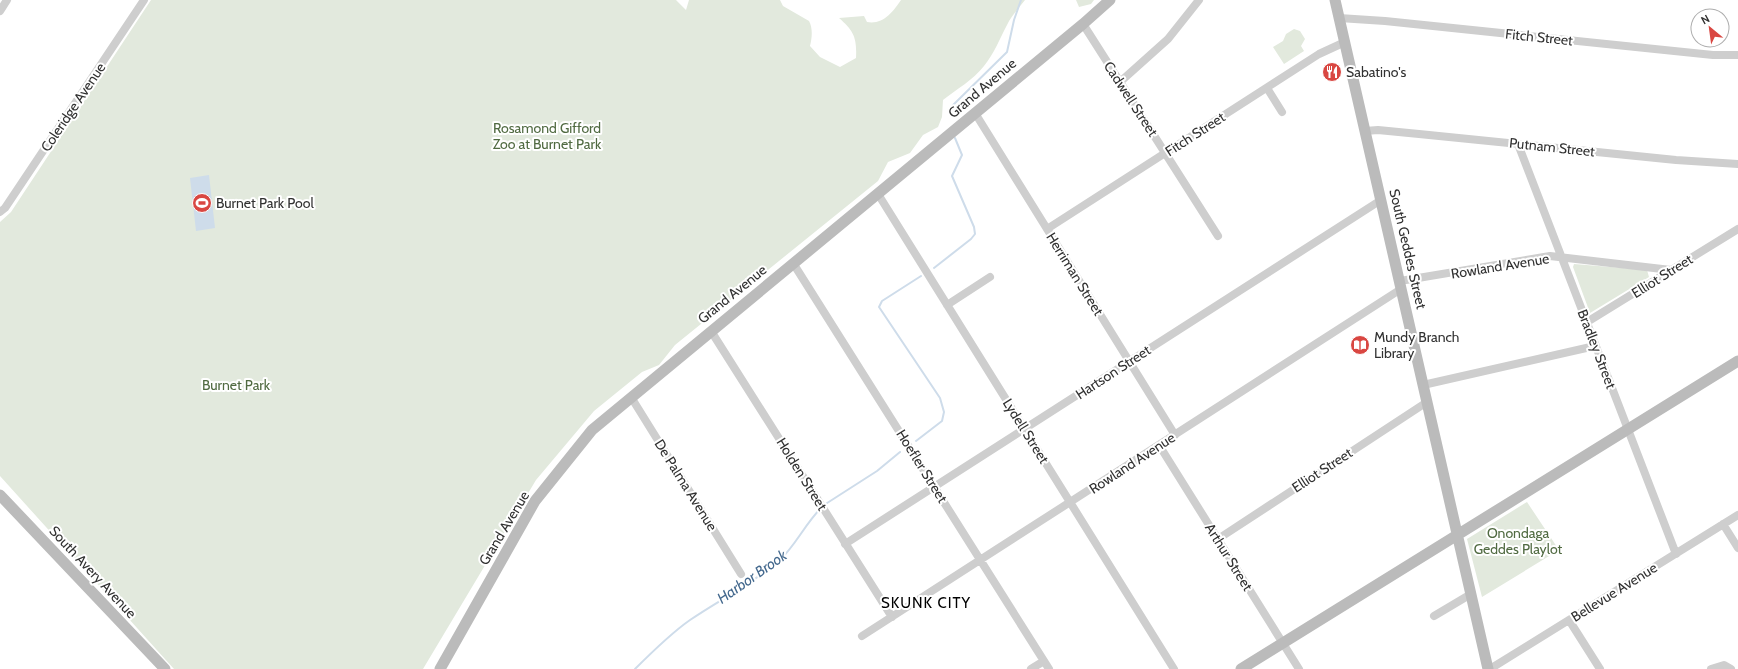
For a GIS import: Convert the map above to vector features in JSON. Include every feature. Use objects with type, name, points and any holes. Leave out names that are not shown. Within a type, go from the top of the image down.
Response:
[{"type":"street","points":[[0,11],[8,0]]},
{"type":"street","name":"Coleridge Avenue","points":[[0,212],[5,208],[144,0]]},
{"type":"street","name":"Grand Avenue","points":[[440,669],[535,501],[592,430],[1083,24],[1110,0]]},
{"type":"street","points":[[1120,82],[1168,39],[1199,0]]},
{"type":"street","name":"South Geddes Street","points":[[1335,0],[1489,669]]},
{"type":"street","name":"Fitch Street","points":[[1339,18],[1385,21],[1713,55],[1738,55]]},
{"type":"street","name":"Cadwell Street","points":[[1083,24],[1218,236]]},
{"type":"street","name":"Fitch Street","points":[[1047,229],[1319,54],[1345,42]]},
{"type":"street","points":[[1267,88],[1282,112]]},
{"type":"street","name":"Herriman Street","points":[[975,113],[1175,435]]},
{"type":"street","name":"Putnam Street","points":[[1365,132],[1378,130],[1676,160],[1738,164]]},
{"type":"street","name":"Bradley Street","points":[[1518,144],[1676,554]]},
{"type":"street","name":"Lydell Street","points":[[878,194],[1174,669]]},
{"type":"street","name":"Hartson Street","points":[[846,544],[1381,200]]},
{"type":"street","name":"Elliot Street","points":[[1587,322],[1738,229]]},
{"type":"street","name":"Rowland Avenue","points":[[862,636],[1175,435],[1400,285],[1550,256],[1671,270]]},
{"type":"street","name":"Hoefler Street","points":[[794,263],[1049,669]]},
{"type":"street","points":[[947,305],[990,277]]},
{"type":"street","name":"Holden Street","points":[[711,331],[892,617]]},
{"type":"street","points":[[1423,385],[1595,346]]},
{"type":"street","points":[[1241,669],[1738,361]]},
{"type":"street","name":"De Palma Avenue","points":[[631,397],[741,574]]},
{"type":"street","name":"Elliot Street","points":[[1218,539],[1230,529],[1427,402]]},
{"type":"street","name":"Arthur Street","points":[[1159,445],[1299,669]]},
{"type":"street","name":"South Avery Avenue","points":[[0,495],[165,669]]},
{"type":"street","name":"Bellevue Avenue","points":[[1489,669],[1738,515]]},
{"type":"street","points":[[1723,524],[1738,548]]},
{"type":"street","points":[[1434,616],[1471,594]]},
{"type":"street","points":[[1569,620],[1600,669]]},
{"type":"street","points":[[1031,669],[1044,661]]},
{"type":"street","points":[[1711,669],[1724,664],[1731,669]]},
{"type":"green space","name":"Burnet Park","points":[[151,0],[676,0],[686,10],[689,0],[780,0],[783,6],[809,21],[812,33],[810,46],[820,57],[840,67],[856,58],[856,45],[854,35],[839,18],[864,16],[867,22],[878,22],[887,17],[901,0],[1025,0],[1011,18],[994,51],[980,71],[943,100],[942,117],[938,127],[923,135],[910,153],[888,162],[878,181],[675,345],[659,365],[642,372],[594,411],[536,480],[423,669],[174,669],[0,476],[0,222],[11,212]]},
{"type":"green space","points":[[1076,0],[1094,0],[1091,4],[1079,7]]},
{"type":"green space","points":[[1294,29],[1300,31],[1305,39],[1301,46],[1304,51],[1284,64],[1273,47],[1283,41],[1286,34]]},
{"type":"green space","points":[[1574,264],[1647,270],[1649,277],[1590,313],[1573,267]]},
{"type":"green space","name":"Onondaga Geddes Playlot","points":[[1527,502],[1559,550],[1482,597],[1467,539]]},
{"type":"water","name":"Burnet Park Pool","points":[[209,175],[215,228],[196,231],[190,178]]},
{"type":"waterway","name":"Harbor Brook","points":[[951,116],[950,108],[1007,52],[1014,20],[1021,0]]},
{"type":"waterway","name":"Harbor Brook","points":[[934,268],[971,239],[975,234],[974,227],[952,176],[962,155],[955,138]]},
{"type":"waterway","name":"Harbor Brook","points":[[916,441],[942,421],[944,412],[940,398],[879,307],[882,301],[921,276]]},
{"type":"waterway","name":"Harbor Brook","points":[[824,505],[877,471],[900,452]]},
{"type":"waterway","name":"Harbor Brook","points":[[635,669],[661,643],[683,625],[747,585],[779,561],[821,508]]},
{"type":"place","name":"Sabatino's","points":[[1332,72]]},
{"type":"place","name":"Burnet Park Pool","points":[[202,203]]},
{"type":"place","name":"Mundy Branch Library","points":[[1360,345]]},
{"type":"district","name":"SKUNK CITY","points":[[926,603]]},
{"type":"park label","name":"Rosamond Gifford Zoo at Burnet Park","points":[[547,136]]}]
